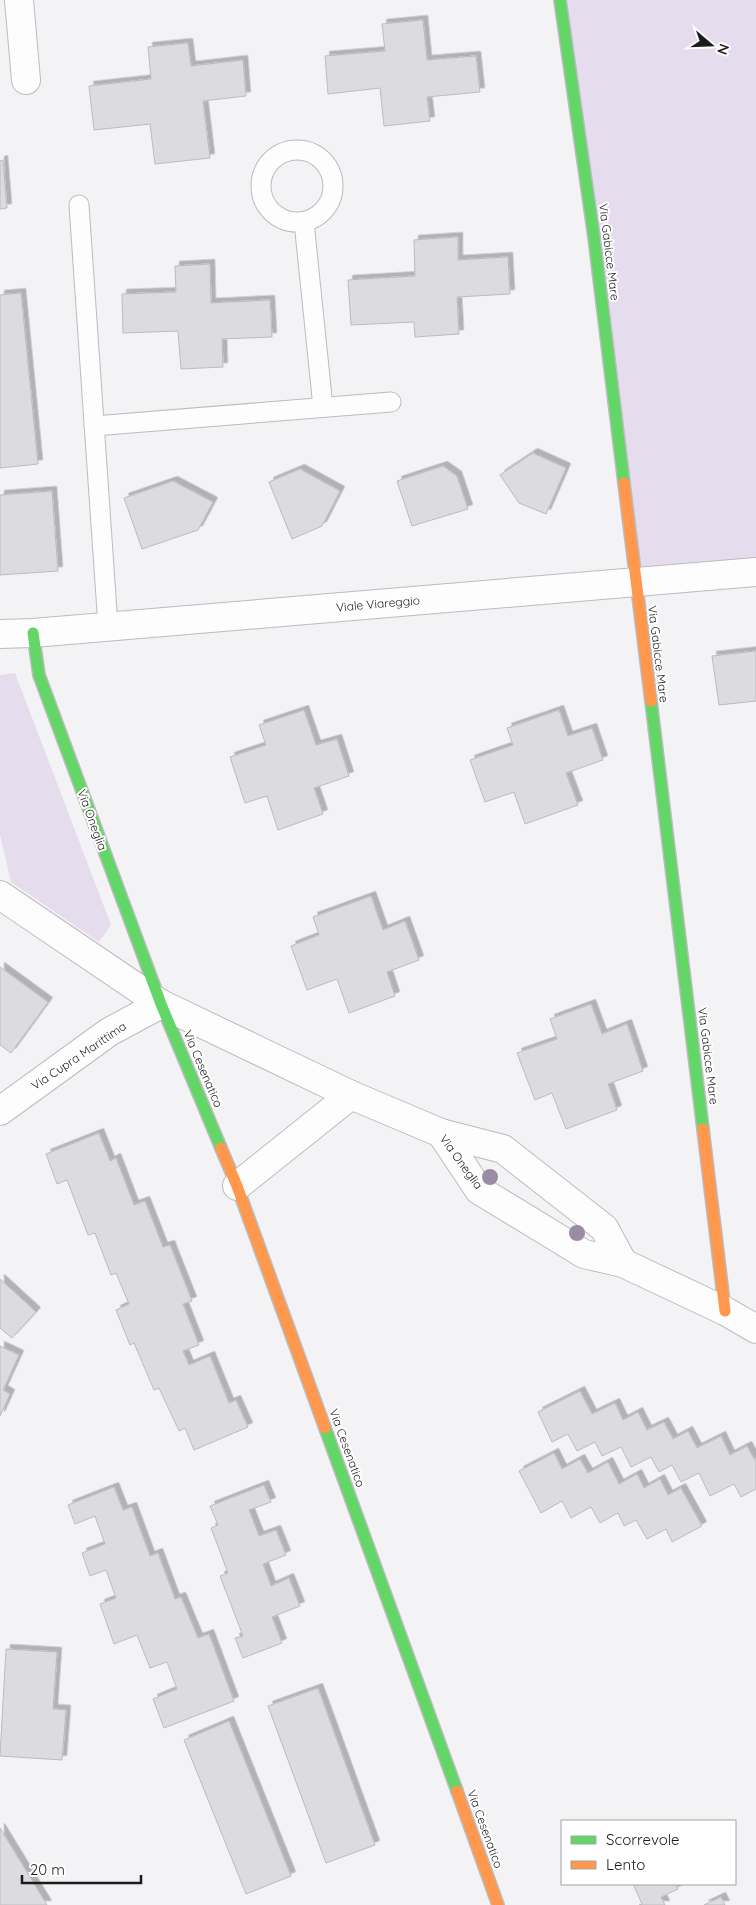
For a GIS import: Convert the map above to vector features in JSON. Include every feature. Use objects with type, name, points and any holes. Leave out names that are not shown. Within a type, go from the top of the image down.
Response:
[{"type":"street","points":[[19,0],[26,80]]},
{"type":"street","name":"Via Gabicce Mare","points":[[560,0],[594,237],[725,1311]]},
{"type":"street","name":"Viale Viareggio","points":[[0,634],[34,633],[756,572]]},
{"type":"street","name":"Via Oneglia","points":[[34,633],[38,675],[161,1004]]},
{"type":"street","name":"Via Oneglia","points":[[0,895],[161,1004],[351,1095],[441,1133],[479,1190],[584,1254],[623,1263],[725,1311],[756,1329]]},
{"type":"street","name":"Via Cupra Marittima","points":[[0,1111],[109,1032],[161,1004]]},
{"type":"street","name":"Via Cesenatico","points":[[161,1004],[237,1186],[498,1905]]},
{"type":"street","points":[[237,1186],[351,1095]]},
{"type":"street","points":[[441,1133],[503,1149],[604,1228],[623,1263]]},
{"type":"lane","points":[[79,205],[108,626]]},
{"type":"lane","points":[[304,222],[323,407]]},
{"type":"lane","points":[[94,426],[391,402]]},
{"type":"shaded area","points":[[563,0],[756,0],[756,572],[636,582]]},
{"type":"shaded area","points":[[15,673],[111,925],[99,942],[11,882],[0,834],[0,675]]},
{"type":"building","points":[[423,20],[427,60],[476,56],[480,92],[427,97],[430,121],[384,126],[380,88],[328,94],[325,56],[385,51],[382,24]]},
{"type":"building","points":[[188,43],[191,66],[243,60],[246,96],[203,101],[210,158],[155,164],[150,124],[94,130],[89,86],[151,79],[148,47]]},
{"type":"building","points":[[3,160],[7,208],[0,209],[0,161]]},
{"type":"building","points":[[458,237],[458,260],[508,257],[510,294],[457,297],[459,334],[415,337],[414,322],[351,325],[348,280],[415,276],[414,240]]},
{"type":"building","points":[[210,264],[211,303],[270,300],[272,337],[222,339],[223,367],[181,369],[178,331],[123,333],[122,294],[176,292],[175,266]]},
{"type":"building","points":[[21,293],[38,464],[0,468],[0,295]]},
{"type":"building","points":[[533,453],[566,468],[546,514],[519,503],[500,475]]},
{"type":"building","points":[[443,466],[457,476],[468,509],[412,526],[397,481]]},
{"type":"building","points":[[300,469],[340,491],[322,526],[292,539],[269,482]]},
{"type":"building","points":[[173,481],[213,502],[198,530],[142,549],[124,498]]},
{"type":"building","points":[[52,491],[58,571],[0,575],[0,495]]},
{"type":"building","points":[[756,651],[756,701],[719,705],[712,656]]},
{"type":"building","points":[[304,710],[316,745],[337,739],[349,776],[314,788],[323,814],[278,830],[267,796],[245,803],[230,757],[266,745],[259,725]]},
{"type":"building","points":[[559,710],[568,736],[592,728],[603,760],[566,773],[578,805],[525,824],[514,792],[485,802],[470,760],[513,745],[507,728]]},
{"type":"building","points":[[371,896],[383,930],[405,921],[419,960],[387,972],[395,996],[349,1013],[337,979],[307,990],[291,946],[319,935],[313,917]]},
{"type":"building","points":[[0,967],[48,1002],[11,1053],[0,1045]]},
{"type":"building","points":[[591,1004],[602,1034],[627,1024],[643,1071],[608,1084],[617,1110],[566,1129],[552,1093],[535,1100],[517,1053],[557,1039],[550,1019]]},
{"type":"building","points":[[99,1133],[110,1161],[116,1158],[134,1205],[145,1201],[163,1247],[170,1245],[192,1301],[183,1304],[199,1345],[183,1351],[189,1365],[210,1356],[229,1403],[236,1400],[248,1427],[194,1450],[185,1428],[179,1431],[159,1388],[154,1390],[134,1343],[130,1345],[116,1310],[129,1304],[116,1273],[111,1275],[95,1233],[88,1235],[67,1180],[57,1184],[46,1154]]},
{"type":"building","points":[[0,1279],[36,1312],[12,1338],[0,1328]]},
{"type":"building","points":[[0,1346],[19,1355],[3,1390],[10,1394],[0,1416]]},
{"type":"building","points":[[580,1391],[592,1414],[615,1403],[623,1420],[638,1412],[647,1430],[664,1422],[673,1439],[688,1431],[697,1448],[721,1436],[730,1455],[747,1446],[754,1459],[756,1458],[756,1489],[741,1497],[734,1484],[710,1496],[699,1473],[681,1482],[672,1465],[659,1472],[651,1457],[631,1467],[621,1447],[602,1456],[595,1442],[577,1451],[568,1434],[552,1442],[538,1412]]},
{"type":"building","points":[[554,1453],[562,1469],[580,1459],[588,1473],[608,1462],[619,1484],[637,1474],[644,1488],[660,1479],[668,1495],[681,1488],[702,1526],[672,1542],[666,1529],[647,1539],[636,1520],[624,1526],[618,1513],[600,1523],[591,1507],[571,1518],[562,1501],[541,1513],[519,1471]]},
{"type":"building","points":[[264,1485],[271,1502],[249,1510],[259,1536],[276,1530],[286,1555],[263,1564],[271,1586],[289,1578],[300,1606],[272,1617],[282,1643],[243,1658],[235,1638],[243,1636],[220,1576],[228,1573],[211,1528],[218,1525],[210,1506]]},
{"type":"building","points":[[114,1487],[123,1510],[132,1507],[150,1556],[158,1553],[175,1599],[181,1597],[198,1638],[209,1634],[234,1701],[164,1728],[153,1699],[177,1689],[167,1662],[150,1668],[137,1635],[114,1644],[100,1604],[116,1598],[106,1570],[90,1576],[82,1553],[105,1544],[95,1516],[75,1524],[68,1505]]},
{"type":"building","points":[[6,1649],[57,1652],[53,1709],[66,1710],[62,1760],[0,1756]]},
{"type":"building","points":[[318,1688],[375,1845],[326,1863],[268,1706]]},
{"type":"building","points":[[229,1721],[291,1876],[246,1894],[184,1740]]},
{"type":"building","points":[[0,1828],[47,1905],[0,1905]]},
{"type":"building","points":[[633,1885],[676,1885],[678,1889],[661,1897],[665,1905],[639,1905],[642,1904]]},
{"type":"building","points":[[721,1897],[725,1905],[704,1905]]},
{"type":"traffic: fast","points":[[560,0],[594,237],[624,483]]},
{"type":"traffic: fast","points":[[33,633],[39,675],[161,1004],[221,1148]]},
{"type":"traffic: fast","points":[[651,701],[703,1129]]},
{"type":"traffic: fast","points":[[325,1428],[457,1791]]},
{"type":"traffic: slow","points":[[624,483],[651,701]]},
{"type":"traffic: slow","points":[[703,1129],[725,1311]]},
{"type":"traffic: slow","points":[[221,1148],[237,1186],[325,1428]]},
{"type":"traffic: slow","points":[[457,1791],[498,1905]]}]
